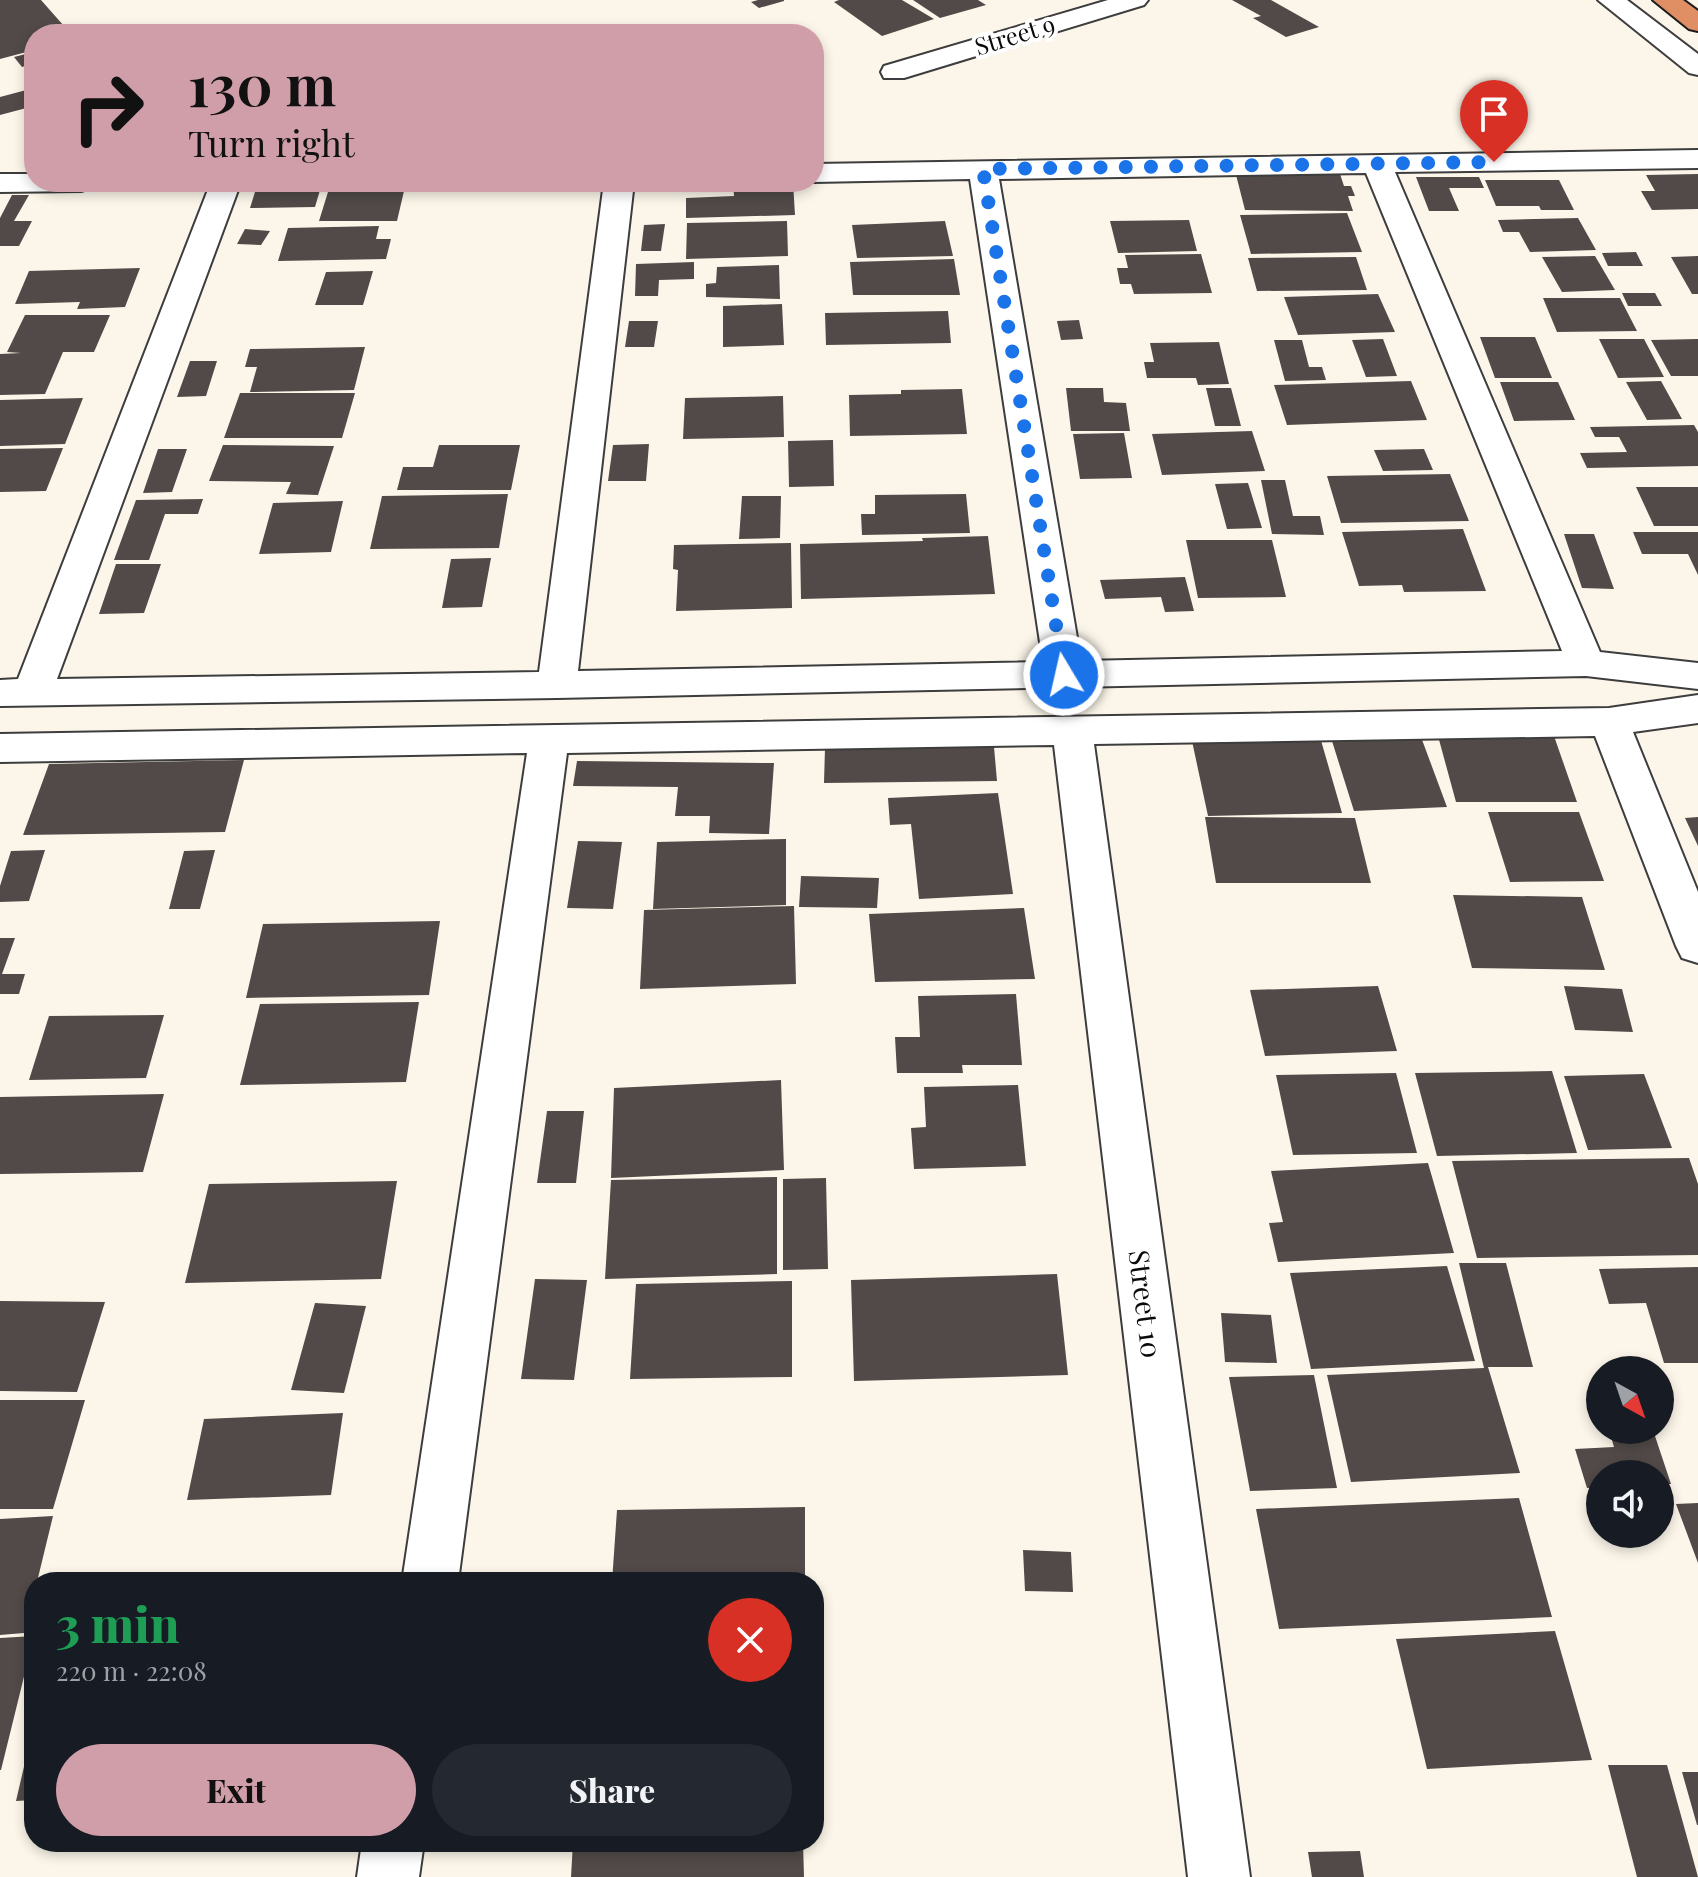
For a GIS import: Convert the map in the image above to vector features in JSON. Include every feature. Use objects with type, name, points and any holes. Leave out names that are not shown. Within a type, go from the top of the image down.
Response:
[{"type":"highway","points":[[1666,0],[1698,23]]},
{"type":"street","name":"Street 9","points":[[894,72],[1135,0]]},
{"type":"street","points":[[1611,0],[1698,67]]},
{"type":"street","points":[[824,173],[1698,159]]},
{"type":"street","points":[[1377,164],[1586,663]]},
{"type":"street","points":[[983,169],[1064,675]]},
{"type":"street","points":[[0,183],[24,183]]},
{"type":"street","points":[[222,192],[16,693],[1586,663],[1698,676]]},
{"type":"street","points":[[557,685],[618,192]]},
{"type":"street","points":[[4,757],[549,740],[1609,722],[1698,709]]},
{"type":"street","points":[[1609,722],[1698,946]]},
{"type":"street","name":"Street 10","points":[[1072,731],[1219,1877]]},
{"type":"street","points":[[431,1572],[549,740]]},
{"type":"street","points":[[388,1877],[392,1852]]},
{"type":"building","points":[[0,0],[41,0],[62,24],[24,24],[24,53],[0,59]]},
{"type":"building","points":[[902,0],[934,19],[882,36],[834,2]]},
{"type":"building","points":[[913,0],[978,0],[986,5],[940,18]]},
{"type":"building","points":[[1232,0],[1271,0],[1319,27],[1286,37],[1253,18],[1261,16]]},
{"type":"building","points":[[784,1],[759,8],[751,2]]},
{"type":"building","points":[[24,54],[24,66],[22,67],[14,57]]},
{"type":"building","points":[[24,91],[24,109],[0,115],[0,97]]},
{"type":"building","points":[[1235,171],[1339,171],[1344,186],[1351,186],[1355,196],[1348,196],[1353,211],[1245,210]]},
{"type":"building","points":[[1698,174],[1698,209],[1652,210],[1641,191],[1655,191],[1646,175]]},
{"type":"building","points":[[1416,177],[1479,177],[1484,188],[1449,188],[1459,211],[1429,211]]},
{"type":"building","points":[[1485,180],[1559,180],[1574,210],[1496,206]]},
{"type":"building","points":[[255,192],[319,192],[315,207],[250,208]]},
{"type":"building","points":[[328,192],[404,192],[397,221],[319,221]]},
{"type":"building","points":[[734,192],[794,192],[795,215],[686,218],[686,198],[734,196]]},
{"type":"building","points":[[12,195],[29,195],[14,221],[32,221],[19,246],[0,246],[0,218]]},
{"type":"building","points":[[1347,213],[1362,252],[1251,254],[1240,215]]},
{"type":"building","points":[[1578,218],[1596,250],[1530,252],[1519,232],[1503,232],[1498,220]]},
{"type":"building","points":[[1189,220],[1197,251],[1118,253],[1110,221]]},
{"type":"building","points":[[787,221],[788,256],[686,259],[687,223]]},
{"type":"building","points":[[945,221],[953,256],[857,258],[852,225]]},
{"type":"building","points":[[665,224],[661,251],[641,251],[644,225]]},
{"type":"building","points":[[379,226],[376,239],[391,239],[386,259],[278,261],[288,228]]},
{"type":"building","points":[[245,229],[270,231],[261,245],[237,244]]},
{"type":"building","points":[[1636,252],[1643,266],[1608,266],[1602,253]]},
{"type":"building","points":[[1201,254],[1212,293],[1134,294],[1131,284],[1120,284],[1117,268],[1128,268],[1125,255]]},
{"type":"building","points":[[1595,256],[1615,290],[1562,292],[1542,257]]},
{"type":"building","points":[[1698,256],[1698,294],[1692,294],[1671,257]]},
{"type":"building","points":[[1356,257],[1367,290],[1257,291],[1248,258]]},
{"type":"building","points":[[954,259],[960,295],[853,295],[850,262]]},
{"type":"building","points":[[694,262],[694,279],[659,280],[658,296],[635,296],[636,264]]},
{"type":"building","points":[[779,265],[780,299],[706,297],[706,284],[716,283],[717,267]]},
{"type":"building","points":[[140,268],[125,307],[77,309],[80,302],[15,304],[29,271]]},
{"type":"building","points":[[373,271],[363,305],[315,305],[326,272]]},
{"type":"building","points":[[1622,293],[1655,293],[1662,306],[1628,306]]},
{"type":"building","points":[[1378,294],[1395,332],[1298,335],[1284,297]]},
{"type":"building","points":[[1543,298],[1620,298],[1637,331],[1557,332]]},
{"type":"building","points":[[782,304],[784,345],[723,347],[723,306]]},
{"type":"building","points":[[948,311],[951,343],[826,345],[825,313]]},
{"type":"building","points":[[25,315],[110,315],[94,352],[63,352],[45,394],[0,395],[0,354],[21,353],[7,352]]},
{"type":"building","points":[[1079,320],[1083,339],[1061,340],[1057,321]]},
{"type":"building","points":[[629,321],[658,321],[654,347],[625,347]]},
{"type":"building","points":[[1480,337],[1535,337],[1552,378],[1495,378]]},
{"type":"building","points":[[1383,339],[1397,376],[1366,377],[1352,340]]},
{"type":"building","points":[[1599,339],[1644,339],[1664,377],[1618,378]]},
{"type":"building","points":[[1698,339],[1698,376],[1671,376],[1651,340]]},
{"type":"building","points":[[1274,340],[1302,340],[1309,367],[1322,367],[1326,380],[1285,381]]},
{"type":"building","points":[[1219,342],[1229,384],[1198,385],[1196,378],[1147,378],[1144,362],[1154,362],[1150,343]]},
{"type":"building","points":[[365,347],[354,390],[250,392],[257,367],[245,367],[250,349]]},
{"type":"building","points":[[190,361],[217,361],[206,396],[177,397]]},
{"type":"building","points":[[1411,381],[1427,420],[1287,425],[1274,385]]},
{"type":"building","points":[[1661,381],[1682,419],[1647,420],[1626,382]]},
{"type":"building","points":[[1500,382],[1558,382],[1575,420],[1514,421]]},
{"type":"building","points":[[1066,388],[1103,388],[1104,402],[1126,403],[1130,431],[1071,431]]},
{"type":"building","points":[[1206,388],[1231,388],[1241,426],[1215,426]]},
{"type":"building","points":[[962,389],[967,434],[850,436],[849,395]]},
{"type":"building","points":[[240,393],[355,393],[342,438],[224,438]]},
{"type":"building","points":[[783,396],[784,437],[683,439],[685,398]]},
{"type":"building","points":[[83,398],[65,444],[0,446],[0,400]]},
{"type":"building","points":[[1694,425],[1698,432],[1698,466],[1587,468],[1580,453],[1627,452],[1619,437],[1595,437],[1590,427]]},
{"type":"building","points":[[1252,431],[1265,471],[1162,475],[1152,434]]},
{"type":"building","points":[[1124,433],[1132,478],[1080,479],[1073,434]]},
{"type":"building","points":[[833,440],[834,486],[789,487],[788,441]]},
{"type":"building","points":[[649,444],[646,481],[608,481],[613,445]]},
{"type":"building","points":[[223,445],[334,446],[318,495],[286,494],[291,482],[209,481]]},
{"type":"building","points":[[439,445],[520,445],[511,490],[397,490],[403,467],[433,467]]},
{"type":"building","points":[[63,448],[46,491],[0,492],[0,449]]},
{"type":"building","points":[[158,449],[187,449],[172,492],[143,493]]},
{"type":"building","points":[[1424,449],[1433,470],[1383,471],[1374,450]]},
{"type":"building","points":[[1450,474],[1469,521],[1341,523],[1327,476]]},
{"type":"building","points":[[1261,480],[1285,480],[1293,516],[1320,516],[1324,535],[1272,534]]},
{"type":"building","points":[[1248,483],[1262,528],[1227,529],[1215,484]]},
{"type":"building","points":[[1636,487],[1698,487],[1698,526],[1654,526]]},
{"type":"building","points":[[508,494],[499,548],[370,549],[382,496]]},
{"type":"building","points":[[966,494],[970,533],[862,535],[861,514],[875,514],[875,495]]},
{"type":"building","points":[[742,496],[781,496],[780,538],[739,539]]},
{"type":"building","points":[[203,499],[198,514],[165,514],[149,560],[114,560],[136,500]]},
{"type":"building","points":[[343,501],[331,552],[259,554],[273,503]]},
{"type":"building","points":[[1463,529],[1486,591],[1404,592],[1402,585],[1359,586],[1342,532]]},
{"type":"building","points":[[1633,532],[1698,532],[1698,575],[1688,554],[1642,554]]},
{"type":"building","points":[[1564,534],[1594,534],[1614,589],[1582,588]]},
{"type":"building","points":[[988,536],[995,594],[801,599],[800,544]]},
{"type":"building","points":[[1186,540],[1272,540],[1286,597],[1198,598]]},
{"type":"building","points":[[791,543],[792,608],[676,611],[678,570],[673,569],[674,545]]},
{"type":"building","points":[[491,558],[482,607],[442,608],[451,559]]},
{"type":"building","points":[[116,564],[161,564],[144,613],[99,614]]},
{"type":"building","points":[[1185,577],[1194,611],[1165,612],[1161,597],[1105,599],[1100,580]]},
{"type":"building","points":[[1438,736],[1554,736],[1577,802],[1456,802]]},
{"type":"building","points":[[1320,737],[1342,813],[1208,816],[1192,741]]},
{"type":"building","points":[[1421,737],[1447,807],[1354,811],[1332,741]]},
{"type":"building","points":[[994,747],[997,781],[824,783],[825,748]]},
{"type":"building","points":[[244,760],[225,832],[23,835],[49,764]]},
{"type":"building","points":[[577,761],[774,763],[769,834],[709,833],[710,816],[675,816],[678,787],[573,786]]},
{"type":"building","points":[[998,793],[1013,894],[919,899],[911,824],[890,825],[888,798]]},
{"type":"building","points":[[1488,812],[1579,812],[1604,881],[1510,882]]},
{"type":"building","points":[[1205,817],[1355,818],[1371,883],[1216,883]]},
{"type":"building","points":[[1698,817],[1698,846],[1685,818]]},
{"type":"building","points":[[786,839],[786,905],[653,909],[657,842]]},
{"type":"building","points":[[578,841],[622,842],[613,909],[567,908]]},
{"type":"building","points":[[45,850],[29,901],[0,902],[0,886],[11,851]]},
{"type":"building","points":[[215,850],[200,909],[169,909],[184,851]]},
{"type":"building","points":[[801,876],[879,878],[877,908],[799,907]]},
{"type":"building","points":[[1453,895],[1582,897],[1605,970],[1472,968]]},
{"type":"building","points":[[794,906],[796,984],[640,989],[644,910]]},
{"type":"building","points":[[1024,908],[1035,979],[875,982],[869,914]]},
{"type":"building","points":[[440,921],[429,995],[246,998],[263,924]]},
{"type":"building","points":[[0,938],[15,938],[2,974],[25,974],[19,994],[0,994]]},
{"type":"building","points":[[1378,986],[1397,1051],[1265,1056],[1250,990]]},
{"type":"building","points":[[1564,986],[1622,989],[1633,1032],[1575,1030]]},
{"type":"building","points":[[1016,994],[1022,1065],[962,1065],[963,1073],[897,1073],[895,1037],[920,1037],[918,996]]},
{"type":"building","points":[[419,1002],[406,1082],[240,1085],[260,1004]]},
{"type":"building","points":[[164,1015],[146,1078],[29,1080],[49,1016]]},
{"type":"building","points":[[1552,1071],[1577,1153],[1437,1156],[1415,1073]]},
{"type":"building","points":[[1396,1073],[1417,1153],[1293,1155],[1276,1075]]},
{"type":"building","points":[[1644,1074],[1672,1148],[1588,1150],[1564,1076]]},
{"type":"building","points":[[781,1080],[784,1170],[611,1178],[614,1088]]},
{"type":"building","points":[[1018,1085],[1026,1166],[914,1169],[911,1128],[926,1127],[924,1087]]},
{"type":"building","points":[[164,1094],[143,1172],[0,1174],[0,1097]]},
{"type":"building","points":[[547,1111],[584,1111],[576,1183],[537,1183]]},
{"type":"building","points":[[1689,1158],[1698,1184],[1698,1255],[1477,1258],[1452,1161]]},
{"type":"building","points":[[1428,1163],[1454,1253],[1278,1262],[1269,1223],[1283,1222],[1271,1171]]},
{"type":"building","points":[[777,1177],[777,1274],[605,1279],[611,1180]]},
{"type":"building","points":[[826,1178],[828,1269],[783,1270],[783,1179]]},
{"type":"building","points":[[397,1181],[381,1279],[185,1283],[209,1184]]},
{"type":"building","points":[[1459,1263],[1506,1263],[1533,1367],[1488,1367],[1520,1473],[1351,1482],[1327,1375],[1484,1368]]},
{"type":"building","points":[[1447,1266],[1475,1361],[1311,1369],[1290,1273]]},
{"type":"building","points":[[1698,1267],[1698,1363],[1674,1363],[1674,1356],[1662,1356],[1646,1303],[1609,1304],[1599,1269]]},
{"type":"building","points":[[1057,1274],[1068,1375],[854,1381],[851,1280]]},
{"type":"building","points":[[535,1279],[587,1280],[574,1380],[521,1379]]},
{"type":"building","points":[[792,1281],[792,1377],[630,1379],[636,1284]]},
{"type":"building","points":[[0,1301],[105,1302],[77,1392],[0,1391]]},
{"type":"building","points":[[315,1303],[366,1306],[344,1393],[291,1390]]},
{"type":"building","points":[[1221,1313],[1271,1315],[1277,1363],[1225,1362]]},
{"type":"building","points":[[1314,1375],[1337,1488],[1250,1491],[1229,1377]]},
{"type":"building","points":[[0,1400],[85,1400],[53,1509],[0,1509]]},
{"type":"building","points":[[343,1413],[331,1495],[187,1500],[204,1419]]},
{"type":"building","points":[[1613,1444],[1658,1444],[1663,1460],[1586,1460],[1586,1485],[1575,1449],[1614,1447]]},
{"type":"building","points":[[1519,1498],[1552,1617],[1279,1629],[1256,1509]]},
{"type":"building","points":[[1698,1503],[1698,1563],[1676,1504]]},
{"type":"building","points":[[805,1507],[805,1572],[613,1572],[617,1510]]},
{"type":"building","points":[[53,1516],[39,1572],[24,1572],[24,1633],[0,1635],[0,1519]]},
{"type":"building","points":[[1023,1550],[1071,1552],[1073,1592],[1025,1591]]},
{"type":"building","points":[[1555,1631],[1592,1760],[1427,1769],[1396,1639]]},
{"type":"building","points":[[24,1637],[24,1677],[1,1770],[0,1770],[0,1638]]},
{"type":"building","points":[[1608,1765],[1667,1765],[1698,1877],[1637,1877]]},
{"type":"building","points":[[24,1767],[24,1801],[16,1801]]},
{"type":"building","points":[[1682,1772],[1698,1772],[1698,1825],[1697,1825]]},
{"type":"building","points":[[1360,1851],[1364,1877],[1312,1877],[1308,1852]]},
{"type":"building","points":[[572,1852],[803,1852],[804,1877],[571,1877]]},
{"type":"route","points":[[1064,675],[983,169],[1494,162]]}]
